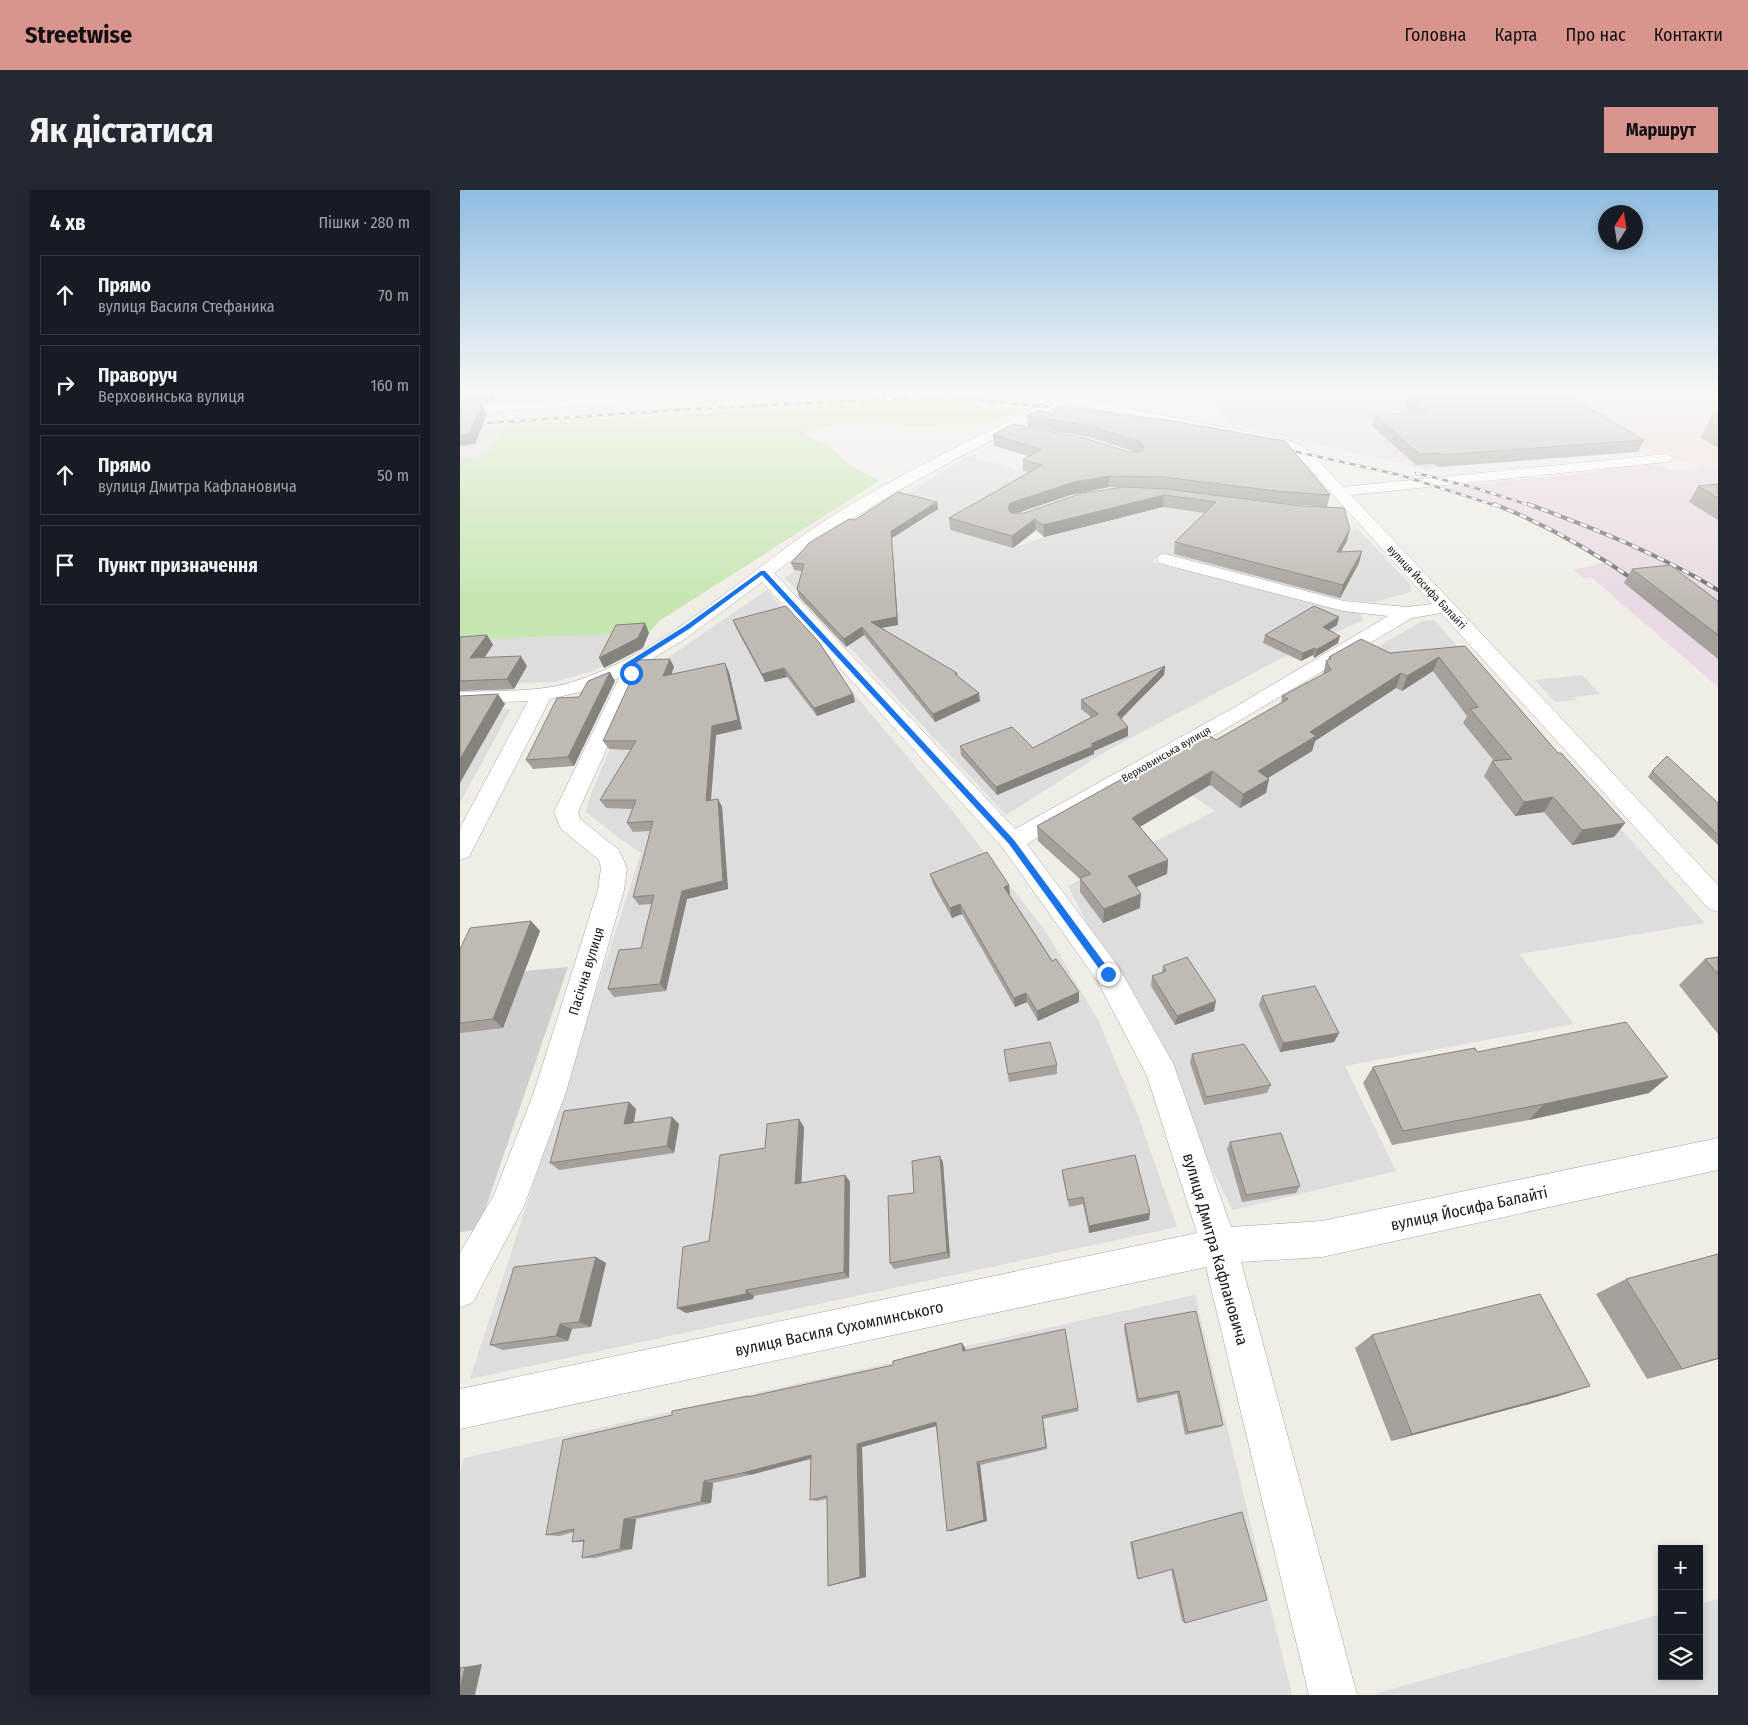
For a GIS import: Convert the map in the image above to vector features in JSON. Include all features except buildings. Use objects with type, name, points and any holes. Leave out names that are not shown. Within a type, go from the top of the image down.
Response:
[{"type":"street","points":[[460,698],[542,694],[575,687],[626,666],[687,628],[836,521],[877,495],[937,462]]},
{"type":"street","name":"вулиця Йосифа Балайті","points":[[1312,462],[1339,492],[1350,514],[1446,608],[1718,902]]},
{"type":"street","points":[[1339,492],[1626,462]]},
{"type":"street","name":"Верховинська вулиця","points":[[1164,559],[1343,606],[1407,613],[1446,608]]},
{"type":"street","points":[[763,572],[1012,842]]},
{"type":"street","name":"Верховинська вулиця","points":[[1012,842],[1242,711],[1407,613]]},
{"type":"street","name":"Пасічна вулиця","points":[[460,1289],[507,1206],[550,1092],[610,890],[614,868],[610,856],[570,824],[566,812],[631,673],[626,666]]},
{"type":"street","points":[[460,850],[542,694]]},
{"type":"street","name":"вулиця Дмитра Кафлановича","points":[[1012,842],[1108,974],[1162,1073],[1219,1246],[1333,1695]]},
{"type":"street","name":"вулиця Йосифа Балайті","points":[[1219,1246],[1322,1239],[1718,1154]]},
{"type":"street","name":"вулиця Василя Сухомлинського","points":[[460,1409],[1219,1246]]},
{"type":"shaded area","points":[[958,462],[991,462],[1042,476],[946,529],[1013,548],[1044,537],[1165,507],[1344,532],[1358,529],[1411,585],[1411,592],[1375,602],[1346,600],[1308,593],[1161,553],[1152,562],[1360,613],[1363,620],[1280,659],[1110,749],[1006,815],[785,578],[870,516]]},
{"type":"shaded area","points":[[1395,462],[1501,462],[1424,469]]},
{"type":"shaded area","points":[[1687,462],[1718,462],[1718,467],[1705,468]]},
{"type":"shaded area","points":[[1663,466],[1668,470],[1718,467],[1718,687],[1591,577],[1584,578],[1573,570],[1609,562],[1519,515],[1441,488]]},
{"type":"shaded area","points":[[767,590],[950,808],[1046,932],[1098,1020],[1138,1115],[1177,1227],[470,1379],[641,853],[586,812],[591,794],[641,676]]},
{"type":"shaded area","points":[[1434,620],[1705,923],[1519,954],[1574,1024],[1345,1066],[1396,1171],[1233,1210],[1068,886],[1215,811],[1159,773],[1422,621]]},
{"type":"shaded area","points":[[649,633],[633,651],[593,671],[554,682],[460,686],[460,640]]},
{"type":"shaded area","points":[[1582,675],[1600,694],[1574,697],[1577,700],[1555,702],[1535,680]]},
{"type":"shaded area","points":[[511,709],[460,803],[460,711]]},
{"type":"shaded area","points":[[568,967],[478,1230],[460,1232],[460,977]]},
{"type":"shaded area","points":[[1195,1295],[1292,1695],[460,1695],[460,1472],[464,1458]]},
{"type":"shaded area","points":[[1718,1599],[1718,1695],[1377,1695],[1377,1693],[1658,1615],[1658,1680],[1703,1680],[1703,1603]]},
{"type":"green space","points":[[460,462],[847,462],[879,481],[659,621],[649,633],[460,640]]},
{"type":"railway","points":[[1343,462],[1400,475],[1497,506]]},
{"type":"railway","points":[[1416,473],[1472,487],[1532,506]]},
{"type":"railway","points":[[1494,504],[1567,538],[1637,582]]},
{"type":"railway","points":[[1528,504],[1625,542],[1673,565],[1718,590]]},
{"type":"route","points":[[631,673],[626,666],[687,628],[763,572],[1012,842],[1108,974]]}]
